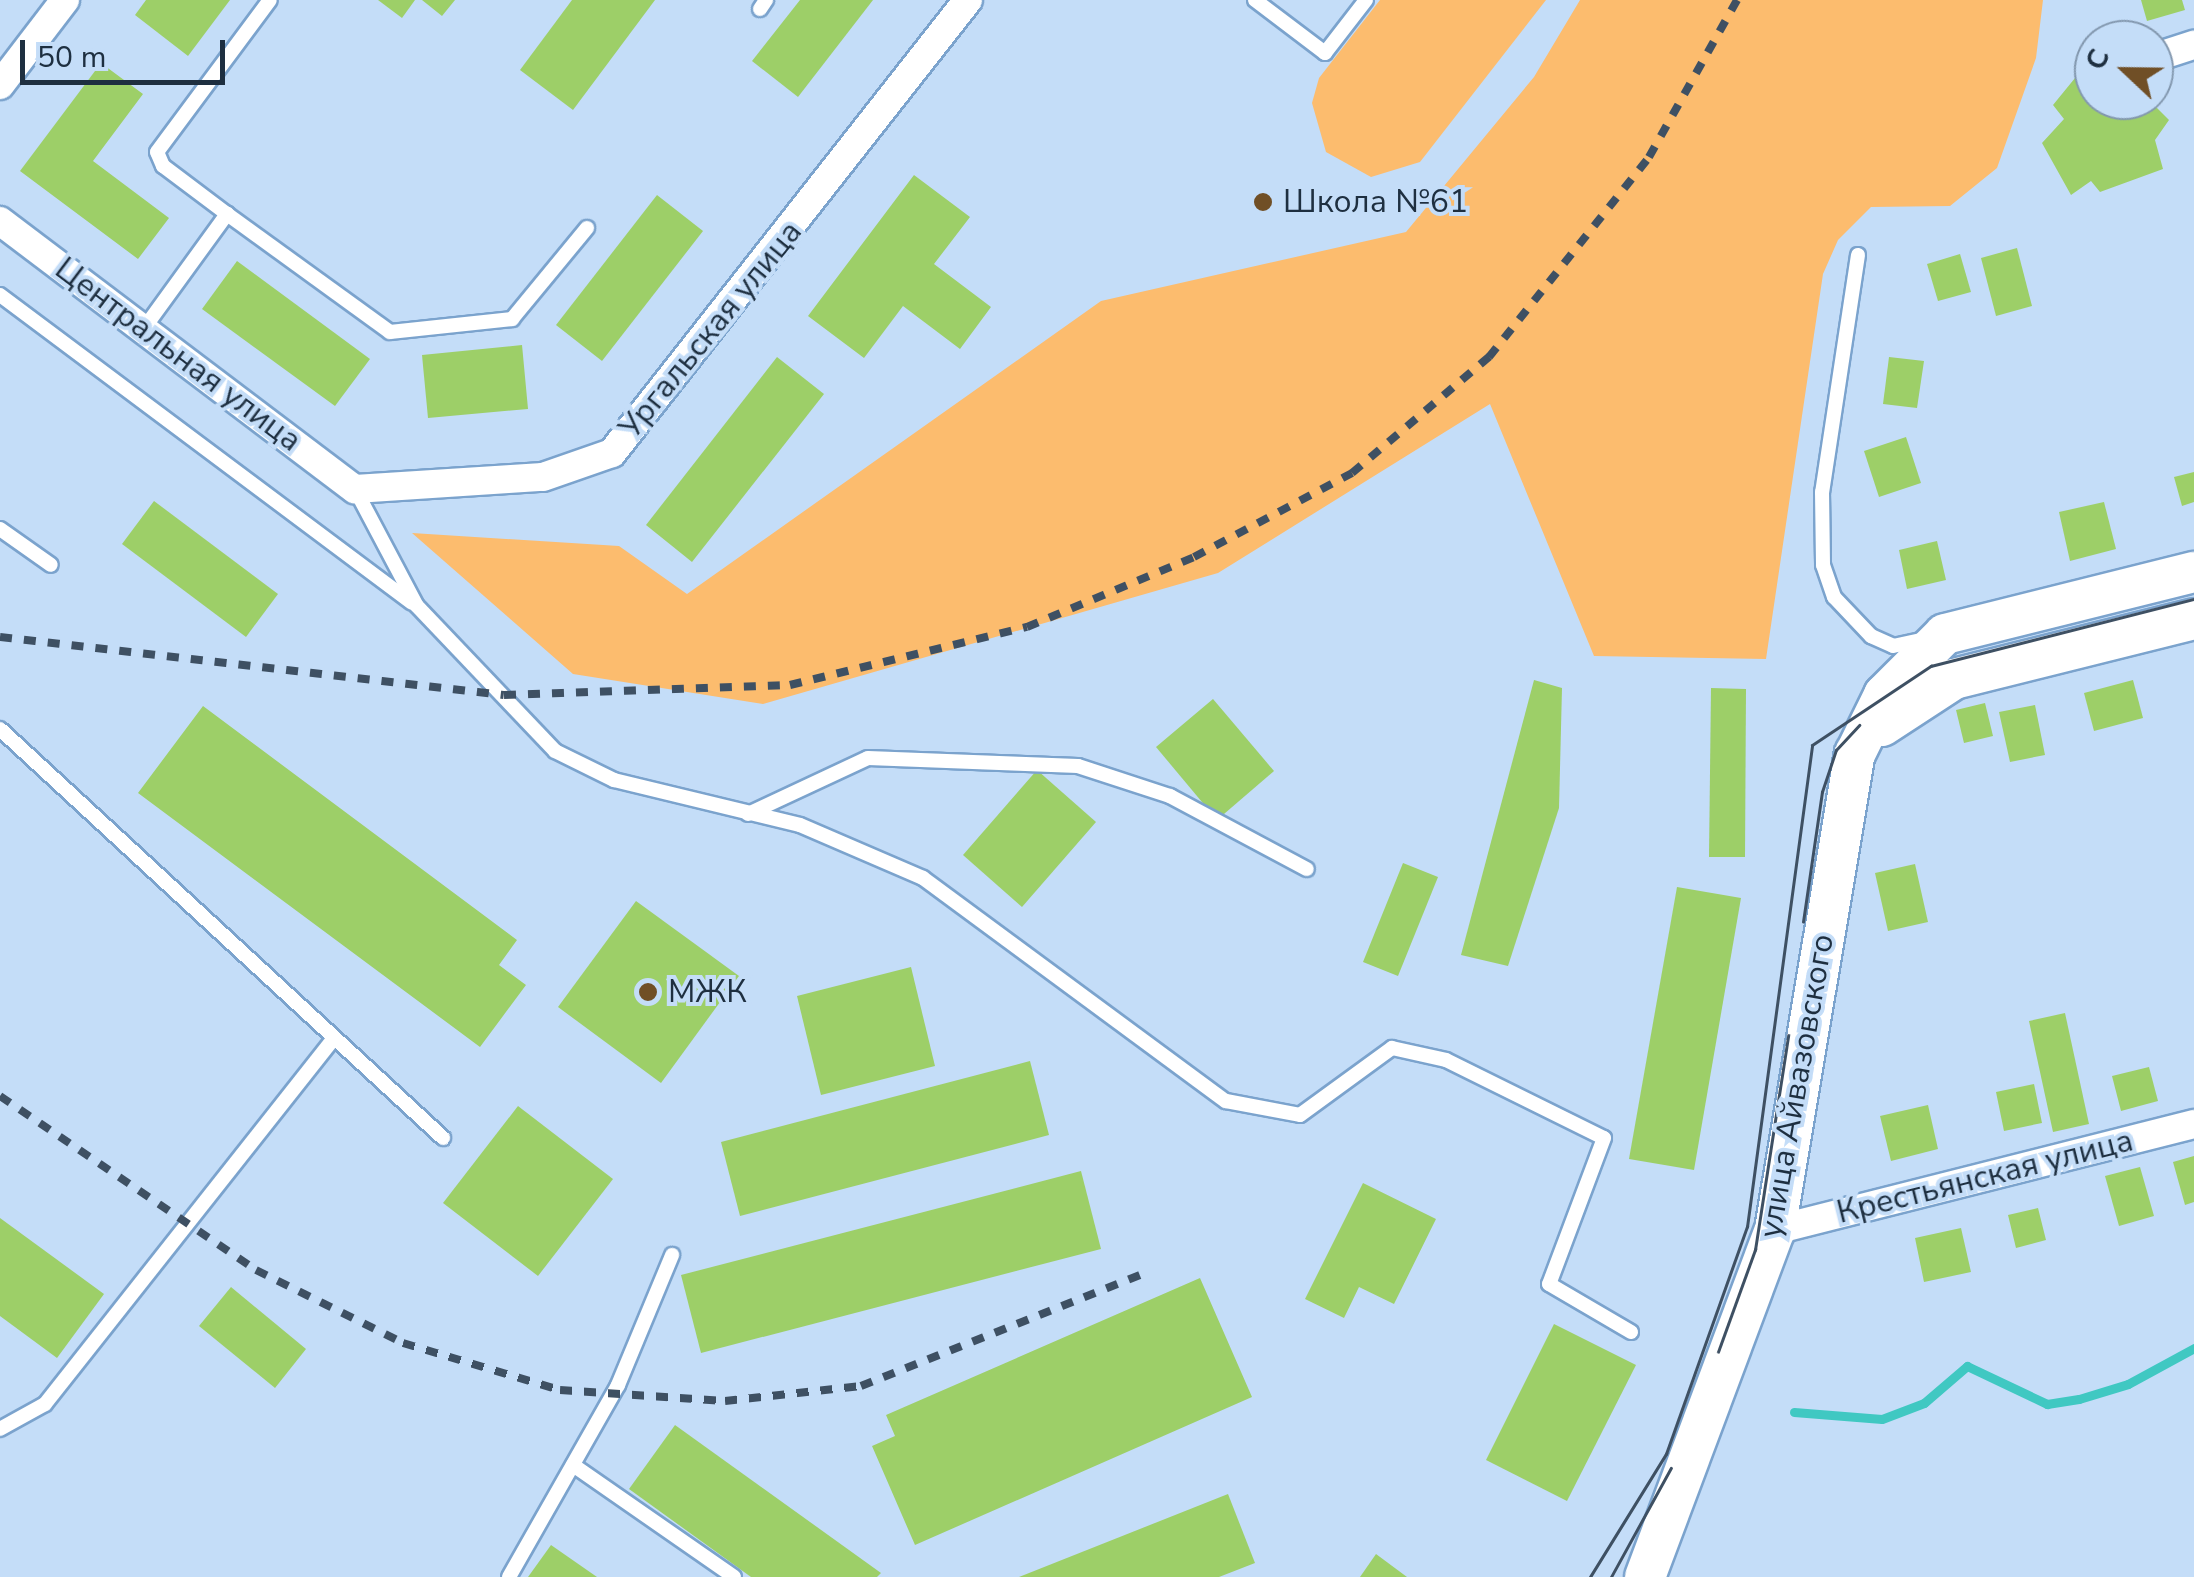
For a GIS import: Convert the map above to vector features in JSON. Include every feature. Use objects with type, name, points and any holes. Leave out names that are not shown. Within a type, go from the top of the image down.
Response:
[{"type":"street","points":[[0,85],[65,0]]},
{"type":"street","name":"Ургальская улица","points":[[355,489],[543,477],[612,453],[968,0]]},
{"type":"street","name":"Центральная улица","points":[[0,221],[355,489]]},
{"type":"street","points":[[1946,634],[2194,572]]},
{"type":"street","points":[[1855,754],[1899,708],[1954,679],[2194,619]]},
{"type":"street","name":"улица Айвазовского","points":[[1645,1577],[1775,1230],[1855,754],[1884,695],[1946,634]]},
{"type":"street","name":"Крестьянская улица","points":[[1775,1230],[2194,1124]]},
{"type":"lane","points":[[270,0],[157,152],[163,166],[390,332],[512,319],[587,228]]},
{"type":"lane","points":[[1255,0],[1325,54],[1366,0]]},
{"type":"lane","points":[[145,327],[227,214]]},
{"type":"lane","points":[[1858,255],[1822,492],[1822,565],[1834,597],[1871,636],[1893,646],[1946,634]]},
{"type":"lane","points":[[0,295],[416,606],[555,751],[614,780],[800,825],[923,878],[1226,1101],[1300,1115],[1392,1048],[1446,1060],[1604,1138],[1550,1284],[1631,1332]]},
{"type":"lane","points":[[355,489],[416,606]]},
{"type":"lane","points":[[0,529],[51,565]]},
{"type":"lane","points":[[0,729],[443,1138]]},
{"type":"lane","points":[[748,815],[868,758],[1078,766],[1170,796],[1308,869]]},
{"type":"lane","points":[[0,1429],[45,1404],[334,1038]]},
{"type":"lane","points":[[509,1577],[618,1386],[672,1254]]},
{"type":"lane","points":[[573,1465],[734,1577]]},
{"type":"shaded area","points":[[1380,0],[1546,0],[1420,162],[1371,177],[1326,152],[1312,103],[1319,78]]},
{"type":"shaded area","points":[[1580,0],[2043,0],[2036,58],[1997,168],[1950,206],[1871,207],[1838,240],[1823,274],[1766,659],[1594,656],[1490,404],[1218,573],[763,704],[573,674],[412,533],[619,546],[687,594],[1101,301],[1406,232],[1534,77]]},
{"type":"building","points":[[146,0],[230,0],[188,56],[135,15]]},
{"type":"building","points":[[378,0],[415,0],[402,18]]},
{"type":"building","points":[[422,0],[455,0],[442,16]]},
{"type":"building","points":[[572,0],[655,0],[573,110],[520,70]]},
{"type":"building","points":[[800,0],[873,0],[798,97],[752,61]]},
{"type":"building","points":[[2141,0],[2182,0],[2185,10],[2147,20]]},
{"type":"building","points":[[101,63],[143,94],[93,161],[169,218],[138,259],[20,171]]},
{"type":"building","points":[[2074,79],[2074,120],[2169,120],[2155,140],[2163,169],[2100,192],[2091,181],[2071,195],[2042,143],[2064,119],[2053,105]]},
{"type":"building","points":[[914,175],[970,217],[934,264],[991,307],[960,349],[903,306],[864,358],[808,316]]},
{"type":"building","points":[[657,195],[703,231],[602,361],[556,325]]},
{"type":"building","points":[[2017,248],[2032,306],[1996,316],[1981,258]]},
{"type":"building","points":[[1960,254],[1971,292],[1938,301],[1927,264]]},
{"type":"building","points":[[237,261],[370,359],[335,406],[202,309]]},
{"type":"building","points":[[522,345],[528,409],[428,418],[422,355]]},
{"type":"building","points":[[777,357],[824,394],[692,562],[646,525]]},
{"type":"building","points":[[1889,357],[1924,361],[1917,408],[1883,404]]},
{"type":"building","points":[[1906,437],[1921,483],[1879,497],[1864,451]]},
{"type":"building","points":[[2194,472],[2194,502],[2182,506],[2174,477]]},
{"type":"building","points":[[154,501],[278,594],[246,637],[122,544]]},
{"type":"building","points":[[2104,502],[2116,549],[2070,561],[2059,512]]},
{"type":"building","points":[[1937,541],[1946,580],[1907,589],[1899,550]]},
{"type":"building","points":[[1534,680],[1562,688],[1559,808],[1508,966],[1461,955]]},
{"type":"building","points":[[2133,680],[2143,718],[2094,731],[2084,693]]},
{"type":"building","points":[[1711,688],[1746,689],[1745,857],[1709,857]]},
{"type":"building","points":[[1213,699],[1274,771],[1217,820],[1156,747]]},
{"type":"building","points":[[1985,703],[1993,736],[1964,743],[1956,710]]},
{"type":"building","points":[[2035,705],[2045,755],[2010,762],[1999,712]]},
{"type":"building","points":[[203,706],[517,940],[499,965],[526,985],[480,1047],[138,793]]},
{"type":"building","points":[[1037,770],[1096,822],[1022,907],[963,855]]},
{"type":"building","points":[[1403,863],[1438,877],[1398,976],[1363,962]]},
{"type":"building","points":[[1915,864],[1928,922],[1888,931],[1875,873]]},
{"type":"building","points":[[1677,887],[1741,898],[1694,1170],[1629,1159]]},
{"type":"building","name":"МЖК","points":[[636,901],[739,976],[661,1083],[558,1007]]},
{"type":"building","points":[[911,967],[935,1066],[821,1095],[797,996]]},
{"type":"building","points":[[2065,1013],[2089,1124],[2053,1132],[2029,1021]]},
{"type":"building","points":[[1030,1061],[1049,1135],[740,1216],[721,1142]]},
{"type":"building","points":[[2149,1067],[2158,1101],[2121,1111],[2112,1076]]},
{"type":"building","points":[[2034,1084],[2042,1123],[2004,1131],[1996,1092]]},
{"type":"building","points":[[1928,1105],[1938,1149],[1891,1161],[1880,1116]]},
{"type":"building","points":[[518,1106],[613,1179],[538,1276],[443,1203]]},
{"type":"building","points":[[2194,1156],[2194,1202],[2185,1205],[2173,1162]]},
{"type":"building","points":[[2140,1167],[2154,1216],[2119,1226],[2105,1176]]},
{"type":"building","points":[[1081,1171],[1101,1249],[701,1353],[681,1275]]},
{"type":"building","points":[[1363,1183],[1436,1219],[1394,1304],[1359,1287],[1344,1318],[1305,1299]]},
{"type":"building","points":[[2038,1208],[2046,1240],[2016,1248],[2008,1215]]},
{"type":"building","points":[[0,1218],[104,1294],[57,1358],[0,1316]]},
{"type":"building","points":[[1961,1228],[1971,1272],[1924,1282],[1915,1238]]},
{"type":"building","points":[[1200,1278],[1252,1397],[915,1545],[872,1446],[895,1436],[886,1415]]},
{"type":"building","points":[[231,1287],[306,1349],[275,1388],[199,1326]]},
{"type":"building","points":[[1554,1324],[1636,1365],[1567,1501],[1486,1460]]},
{"type":"building","points":[[675,1425],[881,1573],[877,1577],[751,1577],[629,1489]]},
{"type":"building","points":[[1228,1494],[1255,1563],[1219,1577],[1019,1577]]},
{"type":"building","points":[[551,1545],[597,1577],[528,1577]]},
{"type":"building","points":[[1376,1554],[1407,1577],[1360,1577]]},
{"type":"waterway","points":[[1794,1412],[1882,1419],[1924,1403],[1967,1366],[2047,1404],[2079,1399],[2128,1384],[2194,1348]]},
{"type":"tram line","points":[[1590,1577],[1666,1454],[1747,1227],[1812,745],[1931,666],[2194,599]]},
{"type":"tram line","points":[[1803,922],[1822,792],[1836,750],[1859,725]]},
{"type":"tram line","points":[[1718,1352],[1755,1250],[1788,1036]]},
{"type":"tram line","points":[[1611,1577],[1671,1468]]},
{"type":"railway","points":[[0,637],[504,695],[790,685],[1027,627],[1194,557],[1352,473],[1489,357],[1649,157],[1737,0]]},
{"type":"railway","points":[[0,1096],[256,1270],[403,1343],[560,1390],[725,1401],[861,1386],[1148,1272]]},
{"type":"place","name":"Школа №61","points":[[1263,202]]},
{"type":"place","name":"МЖК","points":[[648,992]]}]
